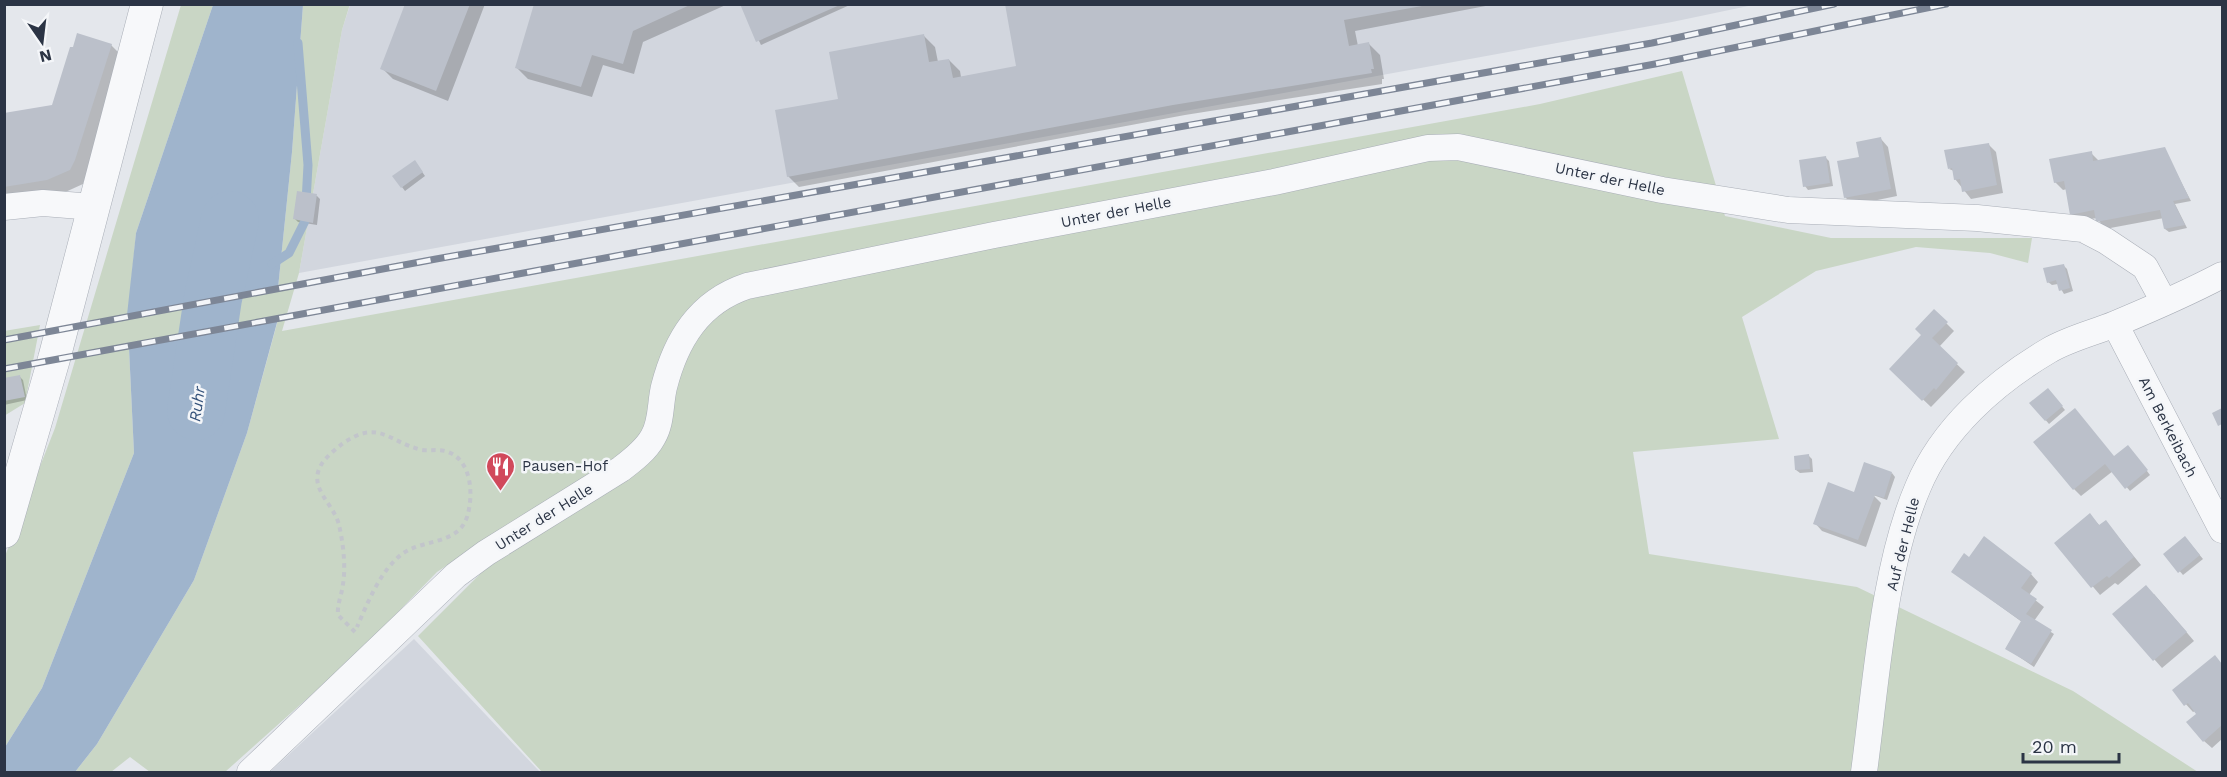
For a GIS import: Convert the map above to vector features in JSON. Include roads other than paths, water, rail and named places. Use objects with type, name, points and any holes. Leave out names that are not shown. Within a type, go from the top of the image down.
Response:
[{"type":"street","points":[[6,522],[54,359],[147,4]]},
{"type":"street","name":"Unter der Helle","points":[[250,772],[434,596],[478,558],[621,469],[641,453],[655,434],[664,387],[680,343],[695,318],[720,297],[747,286],[994,235],[1274,182],[1428,148],[1458,147],[1662,190],[1788,210],[1977,218],[2083,229],[2145,267],[2164,302]]},
{"type":"street","points":[[4,207],[43,203],[93,207]]},
{"type":"street","name":"Auf der Helle","points":[[1864,772],[1891,583],[1908,514],[1930,463],[1952,432],[2005,380],[2050,350],[2115,324],[2223,275]]},
{"type":"street","name":"Am Berkeibach","points":[[2115,324],[2223,530]]},
{"type":"water","points":[[213,5],[303,5],[292,152],[278,288],[127,315],[136,233]]},
{"type":"water","points":[[278,319],[247,433],[194,580],[97,744],[75,772],[5,772],[5,747],[42,688],[134,453],[129,348]]},
{"type":"waterway","points":[[272,264],[289,253],[305,221],[308,165],[298,43]]},
{"type":"waterway","name":"Ruhr","points":[[196,411],[213,298],[230,220]]},
{"type":"railway","points":[[4,340],[436,259],[1652,43],[1834,4]]},
{"type":"railway","points":[[4,369],[1655,64],[1946,4]]},
{"type":"place","name":"Pausen-Hof","points":[[501,492]]}]
